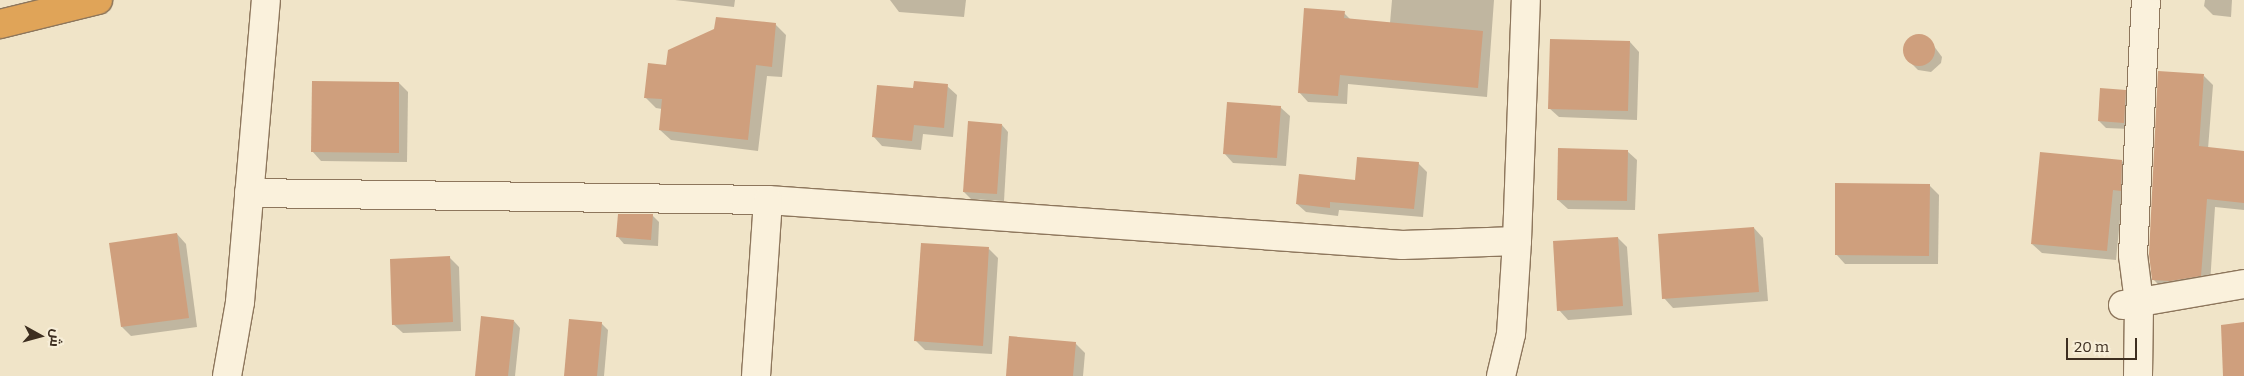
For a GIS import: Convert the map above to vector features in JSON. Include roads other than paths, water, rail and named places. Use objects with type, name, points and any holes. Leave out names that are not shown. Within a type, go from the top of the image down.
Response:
[{"type":"highway","points":[[0,24],[98,0]]},
{"type":"street","points":[[227,376],[240,302],[266,0]]},
{"type":"street","points":[[1501,376],[1511,334],[1518,241],[1526,0]]},
{"type":"street","points":[[2138,376],[2131,304],[2146,0]]},
{"type":"street","points":[[249,194],[768,200],[1402,245],[1518,241]]},
{"type":"street","points":[[756,376],[768,200]]},
{"type":"street","points":[[2131,304],[2244,284]]}]
